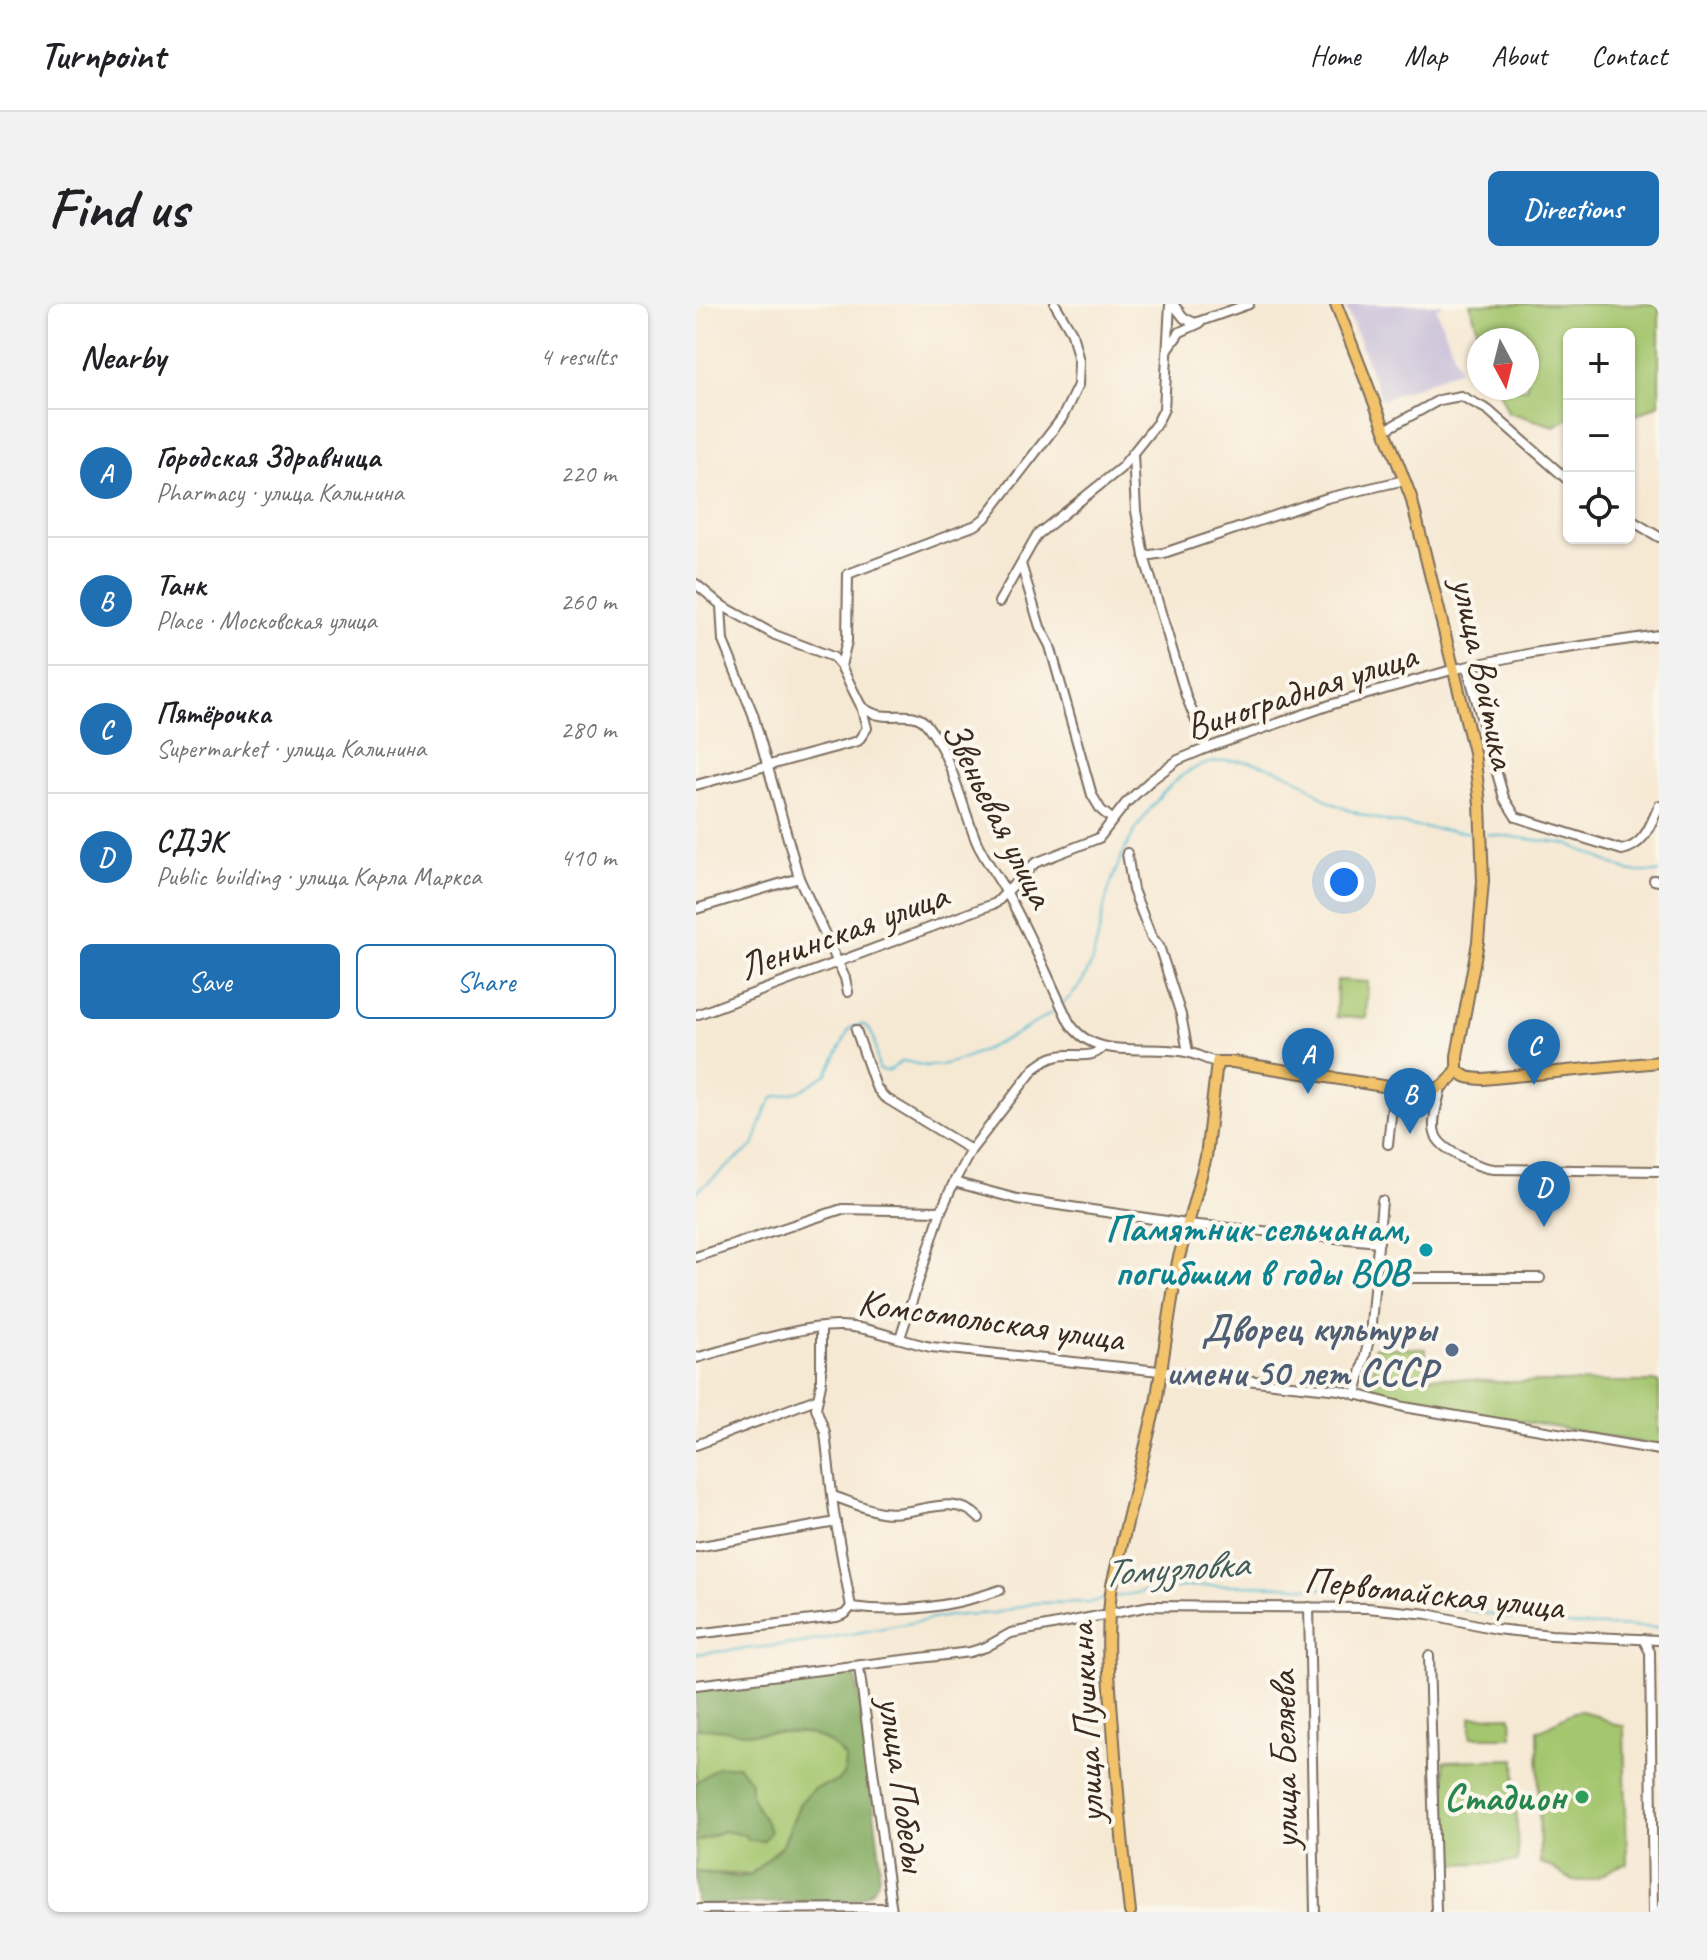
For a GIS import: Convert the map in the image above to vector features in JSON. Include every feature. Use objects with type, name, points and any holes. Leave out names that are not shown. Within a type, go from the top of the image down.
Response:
[{"type":"main road","name":"улица Войтика","points":[[1336,304],[1387,429],[1423,538],[1474,752],[1483,881],[1478,942],[1457,1069]]},
{"type":"main road","points":[[1217,1062],[1431,1092],[1452,1079],[1457,1069],[1462,1076],[1483,1079],[1659,1062]]},
{"type":"main road","name":"улица Пушкина","points":[[1130,1912],[1117,1794],[1108,1612],[1156,1403],[1171,1298],[1206,1157],[1217,1062]]},
{"type":"street","points":[[841,666],[847,641],[848,574],[976,525],[985,518],[1062,418],[1078,385],[1079,361],[1072,333],[1055,304]]},
{"type":"street","points":[[1171,304],[1184,318],[1195,323],[1207,320]]},
{"type":"street","points":[[999,602],[1037,535],[1121,468],[1157,423],[1164,409],[1171,304]]},
{"type":"street","points":[[1168,350],[1180,332],[1249,304]]},
{"type":"street","points":[[1387,429],[1439,400],[1461,396],[1488,410],[1563,476]]},
{"type":"street","points":[[1133,454],[1136,511],[1144,556],[1186,696],[1207,748]]},
{"type":"street","points":[[1144,556],[1164,553],[1327,498],[1405,480]]},
{"type":"street","points":[[1635,523],[1659,537]]},
{"type":"street","points":[[1021,564],[1040,627],[1050,646],[1092,795],[1101,810],[1113,820]]},
{"type":"street","points":[[696,584],[721,605],[788,642],[833,657],[841,666],[861,706],[867,728],[858,741],[696,785]]},
{"type":"street","points":[[721,605],[723,641],[753,714],[799,878],[845,978],[848,992]]},
{"type":"street","name":"Виноградная улица","points":[[1007,894],[1020,876],[1035,863],[1099,838],[1126,803],[1150,781],[1178,760],[1207,748],[1333,704],[1455,669],[1532,653],[1659,635]]},
{"type":"street","points":[[1467,667],[1504,798],[1516,817],[1622,850],[1634,848],[1642,840],[1659,806]]},
{"type":"street","name":"Звеньевая улица","points":[[861,706],[878,717],[911,715],[927,724],[947,760],[988,865],[1007,894],[1065,1015],[1078,1036],[1103,1047]]},
{"type":"street","points":[[1127,853],[1133,890],[1151,936],[1159,946],[1181,1015],[1188,1052]]},
{"type":"street","points":[[696,909],[799,878]]},
{"type":"street","name":"Ленинская улица","points":[[696,1015],[980,910],[1007,894]]},
{"type":"street","points":[[856,1030],[876,1087],[884,1097],[971,1150]]},
{"type":"street","points":[[900,1338],[941,1211],[954,1182],[971,1150],[1034,1069],[1057,1056],[1091,1055],[1103,1047],[1188,1052],[1217,1062]]},
{"type":"street","points":[[1441,1087],[1435,1134],[1439,1141],[1476,1166],[1494,1169],[1659,1171]]},
{"type":"street","points":[[1388,1144],[1394,1088]]},
{"type":"street","points":[[954,1182],[1017,1199],[1187,1224],[1379,1242]]},
{"type":"street","points":[[1356,1395],[1370,1335],[1382,1201]]},
{"type":"street","points":[[696,1257],[842,1209],[941,1211]]},
{"type":"street","points":[[1377,1278],[1540,1278]]},
{"type":"street","name":"Комсомольская улица","points":[[696,1358],[821,1328],[843,1326],[931,1347],[1340,1390],[1404,1407],[1659,1450]]},
{"type":"street","points":[[821,1328],[821,1384],[816,1408],[826,1442],[851,1607]]},
{"type":"street","points":[[696,1445],[816,1399]]},
{"type":"street","points":[[833,1496],[882,1513],[964,1506],[979,1518]]},
{"type":"street","points":[[696,1547],[836,1522]]},
{"type":"street","points":[[851,1607],[878,1611],[920,1609],[968,1601],[1000,1590]]},
{"type":"street","name":"Первомайская улица","points":[[1108,1612],[1150,1606],[1367,1608],[1428,1614],[1496,1629],[1659,1640]]},
{"type":"street","points":[[696,1634],[837,1617],[851,1607]]},
{"type":"street","name":"улица Беляева","points":[[1309,1607],[1315,1912]]},
{"type":"street","name":"улица Победы","points":[[696,1685],[970,1652],[1011,1633],[1108,1612]]},
{"type":"street","points":[[1643,1639],[1650,1652],[1653,1912]]},
{"type":"street","points":[[1429,1656],[1436,1912]]},
{"type":"street","name":"улица Победы","points":[[696,1909],[892,1910],[859,1667]]},
{"type":"shaded area","points":[[1345,304],[1443,304],[1436,309],[1460,369],[1382,400]]},
{"type":"green space","points":[[1470,304],[1659,304],[1659,404],[1635,414],[1635,328],[1563,328],[1563,421],[1554,426],[1508,412],[1503,400],[1539,400],[1539,328],[1477,328]]},
{"type":"green space","points":[[1337,980],[1368,982],[1366,1018],[1336,1017]]},
{"type":"green space","points":[[1374,1347],[1426,1349],[1426,1376],[1498,1382],[1659,1382],[1659,1446],[1372,1395]]},
{"type":"green space","points":[[848,1673],[854,1675],[857,1681],[879,1850],[880,1868],[874,1888],[852,1900],[696,1905],[696,1872],[739,1877],[750,1875],[783,1845],[800,1803],[813,1789],[838,1781],[844,1774],[845,1757],[834,1746],[811,1735],[696,1728],[696,1691]]},
{"type":"green space","points":[[1579,1711],[1624,1726],[1627,1864],[1588,1881],[1573,1880],[1540,1863],[1538,1730]]},
{"type":"green space","points":[[1511,1716],[1512,1737],[1471,1737],[1471,1717]]},
{"type":"green space","points":[[696,1728],[749,1733],[812,1735],[823,1739],[845,1757],[845,1774],[838,1781],[813,1789],[800,1803],[783,1845],[750,1875],[696,1872]]},
{"type":"green space","points":[[1515,1759],[1518,1862],[1446,1864],[1444,1761]]},
{"type":"green space","points":[[739,1766],[751,1782],[754,1802],[770,1832],[763,1841],[749,1840],[744,1835],[723,1831],[696,1842],[696,1782],[718,1767]]},
{"type":"waterway","points":[[1062,1004],[1084,980],[1090,966],[1109,889],[1131,838],[1162,794],[1179,778],[1198,767],[1218,761],[1256,764],[1293,777],[1329,802],[1351,811],[1385,821],[1476,833]]},
{"type":"waterway","points":[[1487,834],[1568,844],[1631,872],[1659,872]]},
{"type":"waterway","points":[[696,1192],[753,1146],[766,1109],[774,1097],[800,1091],[827,1074],[850,1028],[862,1024],[867,1028],[874,1038],[879,1070],[887,1071],[902,1061],[933,1066],[962,1059],[1015,1034],[1057,1008]]},
{"type":"waterway","name":"Томузловка","points":[[1116,1597],[1202,1586],[1289,1587],[1399,1596],[1537,1622],[1659,1628]]},
{"type":"waterway","name":"Томузловка","points":[[696,1654],[801,1643],[949,1616],[995,1613],[1035,1603],[1106,1599]]},
{"type":"place","name":"Пятёрочка","points":[[1534,1085]]},
{"type":"place","name":"Городская Здравница","points":[[1308,1094]]},
{"type":"place","name":"Танк","points":[[1410,1134]]},
{"type":"place","name":"СДЭК","points":[[1544,1227]]},
{"type":"place","name":"Памятник сельчанам, погибшим в годы ВОВ","points":[[1426,1250]]},
{"type":"place","name":"Дворец культуры имени 50 лет СССР","points":[[1452,1350]]},
{"type":"place","name":"Стадион","points":[[1582,1797]]}]
